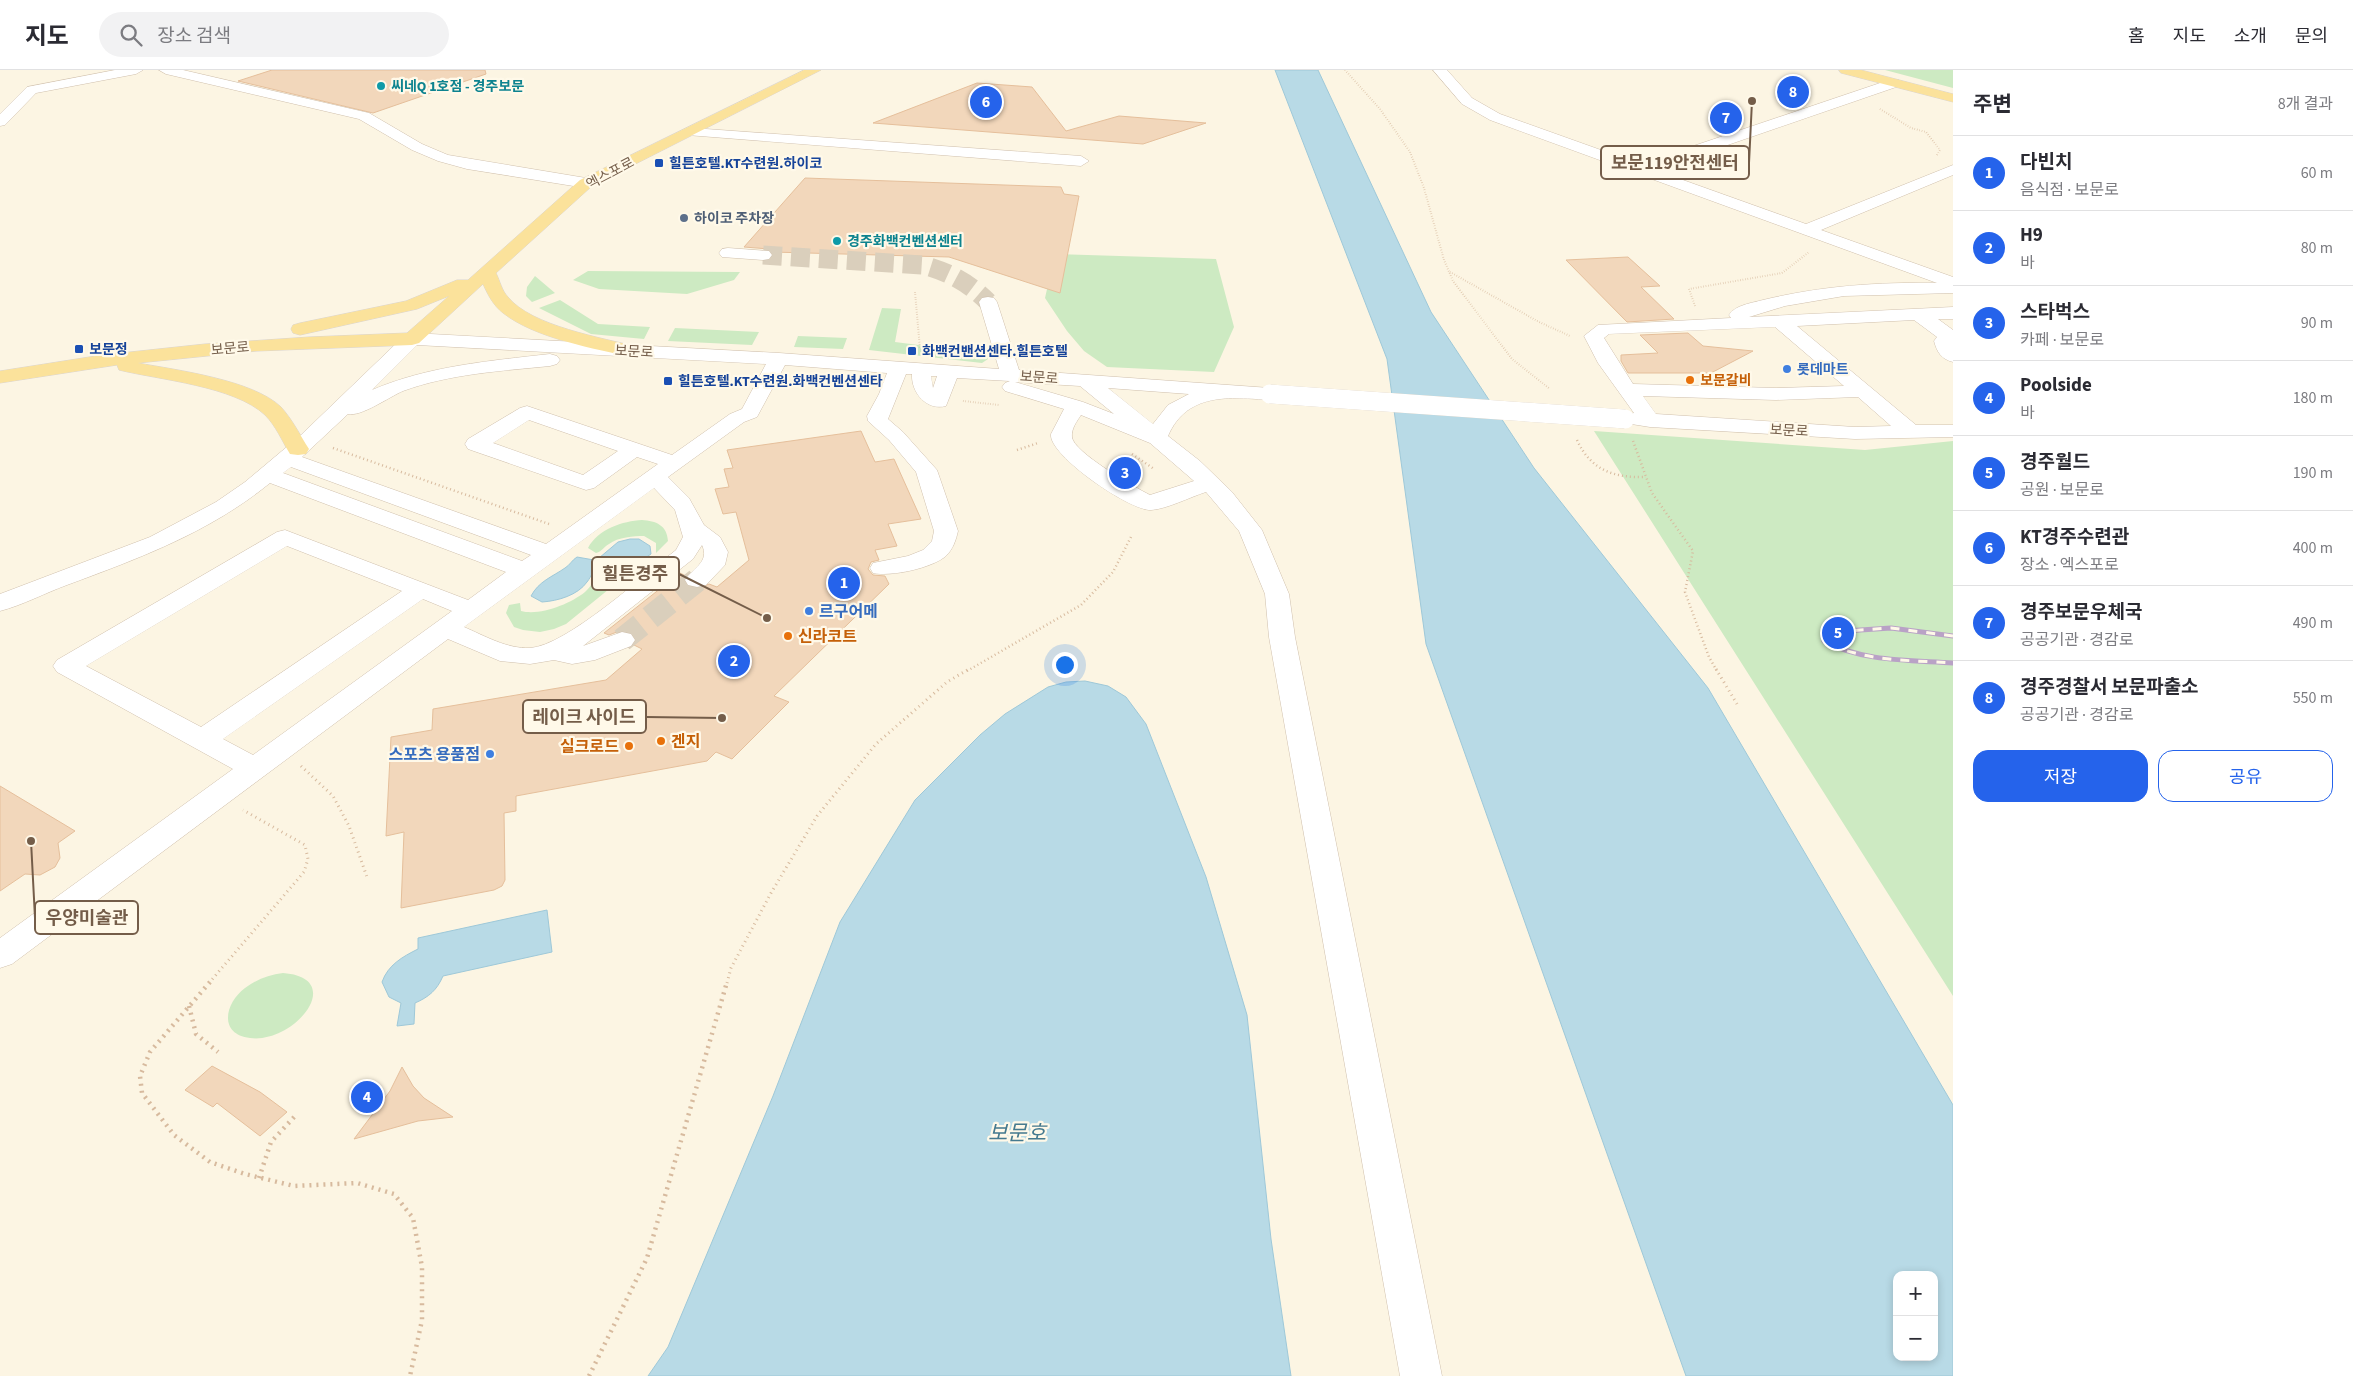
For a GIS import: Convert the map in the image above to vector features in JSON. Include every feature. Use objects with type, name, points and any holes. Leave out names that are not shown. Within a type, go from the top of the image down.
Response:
[{"type":"main road","name":"엑스포로","points":[[412,340],[586,183],[814,70]]},
{"type":"main road","points":[[1846,70],[1953,98]]},
{"type":"main road","points":[[105,362],[312,327],[379,312],[431,298],[487,272],[500,299],[507,307],[555,331],[582,340],[631,351]]},
{"type":"main road","name":"보문로","points":[[0,378],[105,362],[280,344],[412,340]]},
{"type":"main road","points":[[105,362],[207,384],[242,394],[261,402],[271,408],[298,449]]},
{"type":"street","points":[[0,122],[32,90],[136,70]]},
{"type":"street","points":[[166,70],[364,116],[416,148],[443,158],[468,164],[586,183]]},
{"type":"street","points":[[1440,70],[1460,94],[1485,113],[1953,283]]},
{"type":"street","points":[[1639,170],[1894,83]]},
{"type":"street","points":[[692,132],[1081,161]]},
{"type":"street","points":[[1806,230],[1950,174]]},
{"type":"street","points":[[728,253],[763,255]]},
{"type":"street","points":[[1723,324],[1741,314],[1767,305],[1812,294],[1851,289],[1953,289]]},
{"type":"street","points":[[988,302],[1011,375]]},
{"type":"street","points":[[1650,421],[1593,336],[1605,329],[1781,322],[1953,312]]},
{"type":"street","points":[[1918,315],[1948,336],[1944,341],[1946,350],[1953,356]]},
{"type":"street","points":[[1781,322],[1911,432]]},
{"type":"street","points":[[298,449],[412,340]]},
{"type":"street","name":"보문로","points":[[412,340],[770,359],[1011,375],[1081,393],[1229,391],[1793,430],[1911,432],[1953,430]]},
{"type":"street","points":[[0,603],[191,526],[245,492],[298,449],[372,397],[415,382],[470,370],[631,351]]},
{"type":"street","points":[[0,955],[548,553],[737,418],[750,413],[770,359]]},
{"type":"street","points":[[882,568],[931,556],[940,550],[946,538],[946,531],[926,470],[902,441],[878,421],[877,416],[889,394],[898,368]]},
{"type":"street","points":[[922,369],[921,383],[923,390],[939,402],[955,372],[1081,393],[1157,438],[1224,497],[1250,530],[1277,594],[1282,637],[1421,1376]]},
{"type":"street","points":[[1628,390],[1776,394],[1863,391]]},
{"type":"street","points":[[1157,438],[1165,420],[1172,413],[1207,395],[1229,391]]},
{"type":"street","points":[[1081,393],[1062,430],[1061,438],[1073,453],[1129,495],[1150,504],[1209,483]]},
{"type":"street","points":[[635,448],[586,483],[476,444],[527,412],[635,448],[675,463]]},
{"type":"street","points":[[298,449],[548,553]]},
{"type":"street","points":[[266,474],[525,571]]},
{"type":"street","points":[[446,629],[509,655],[530,656],[554,652],[583,635],[684,554],[695,536],[694,528],[679,497],[655,477]]},
{"type":"street","points":[[694,528],[707,535],[714,544],[716,555],[714,563],[697,580]]},
{"type":"street","points":[[256,769],[66,666],[285,537],[472,610]]},
{"type":"street","points":[[203,739],[420,590]]},
{"type":"street","points":[[554,652],[572,656],[595,652],[622,640]]},
{"type":"path","points":[[1345,70],[1380,109],[1410,152],[1424,188],[1453,281],[1512,359],[1557,394]]},
{"type":"path","points":[[1849,99],[1879,109],[1911,128],[1926,132],[1940,150],[1933,159],[1950,174]]},
{"type":"path","points":[[1450,272],[1559,332],[1598,344]]},
{"type":"path","points":[[915,292],[922,369]]},
{"type":"path","points":[[1625,419],[1652,493],[1693,551],[1685,592],[1709,657],[1737,704]]},
{"type":"path","points":[[1577,433],[1581,450],[1595,464],[1621,477],[1646,477]]},
{"type":"path","points":[[1017,450],[1040,443]]},
{"type":"path","points":[[298,449],[576,533]]},
{"type":"path","points":[[589,1376],[647,1258],[731,968],[771,894],[817,816],[876,744],[947,682],[1081,605],[1113,572],[1132,535]]},
{"type":"path","points":[[282,749],[333,796],[349,826],[367,877]]},
{"type":"path","points":[[218,796],[305,845],[308,859],[304,872],[150,1052],[140,1076],[142,1093],[174,1135],[210,1162],[259,1178],[294,1186],[357,1183],[394,1194],[413,1218],[422,1267],[422,1320],[410,1376]]},
{"type":"path","points":[[189,1006],[192,1025],[198,1038],[218,1052]]},
{"type":"path","points":[[259,1178],[270,1141],[296,1115]]},
{"type":"green space","points":[[1885,70],[1953,70],[1953,88]]},
{"type":"green space","points":[[1055,254],[1216,259],[1234,327],[1214,372],[1107,367],[1084,351],[1067,331],[1045,298]]},
{"type":"green space","points":[[588,271],[740,272],[734,280],[687,294],[599,289],[573,280]]},
{"type":"green space","points":[[535,276],[555,293],[532,302],[526,296],[527,287]]},
{"type":"green space","points":[[560,300],[598,324],[650,327],[644,339],[591,334],[539,308]]},
{"type":"green space","points":[[882,308],[901,309],[895,342],[989,354],[988,359],[982,363],[869,350]]},
{"type":"green space","points":[[675,328],[759,332],[752,345],[668,341]]},
{"type":"green space","points":[[798,336],[847,338],[843,349],[794,347]]},
{"type":"green space","points":[[1594,431],[1865,450],[1953,441],[1953,996]]},
{"type":"green space","points":[[642,520],[652,521],[660,525],[665,531],[668,541],[656,553],[656,543],[644,536],[621,538],[596,553],[588,548],[592,541],[604,531],[619,524]]},
{"type":"green space","points":[[613,566],[635,568],[566,624],[540,632],[523,630],[514,627],[506,613],[509,605],[520,603],[521,611],[529,612],[537,612],[563,605],[585,592],[599,574]]},
{"type":"green space","points":[[283,973],[302,977],[311,986],[313,997],[307,1010],[297,1021],[283,1031],[267,1037],[250,1038],[233,1031],[229,1024],[229,1009],[238,994],[259,980]]},
{"type":"water","points":[[1275,70],[1318,70],[1431,312],[1534,468],[1708,688],[1953,1105],[1953,1376],[1686,1376],[1426,644],[1387,359]]},
{"type":"water","points":[[639,539],[650,546],[651,554],[637,561],[606,564],[597,568],[583,587],[573,594],[542,602],[531,596],[542,583],[567,567],[577,557],[594,560],[618,542]]},
{"type":"water","name":"보문호","points":[[1085,681],[1108,686],[1126,697],[1146,724],[1206,877],[1247,1015],[1271,1239],[1291,1376],[648,1376],[668,1347],[773,1096],[840,922],[915,800],[980,735],[1005,714],[1048,687],[1066,682]]},
{"type":"water","points":[[547,910],[552,952],[443,976],[432,992],[415,1003],[414,1024],[397,1026],[401,1003],[389,997],[382,982],[396,962],[418,949],[418,938]]},
{"type":"building","name":"씨네Q 1호점 - 경주보문","points":[[272,70],[485,70],[486,74],[373,113],[238,81]]},
{"type":"building","points":[[977,83],[1032,87],[1066,131],[1119,116],[1206,123],[1143,144],[873,123]]},
{"type":"building","points":[[805,178],[1061,187],[1064,194],[1079,196],[1060,293],[949,257],[772,252],[769,249],[744,247]]},
{"type":"building","points":[[1628,257],[1660,286],[1641,287],[1674,319],[1627,322],[1566,260]]},
{"type":"building","points":[[1688,333],[1703,346],[1753,351],[1711,373],[1628,373],[1621,361],[1621,355],[1658,353],[1640,335]]},
{"type":"building","points":[[861,431],[875,462],[894,459],[921,519],[888,524],[897,546],[875,550],[879,560],[871,562],[868,569],[873,575],[885,576],[889,584],[774,696],[789,702],[732,759],[716,752],[707,761],[516,796],[516,811],[504,813],[505,880],[502,886],[494,890],[401,908],[404,832],[386,836],[391,737],[432,730],[433,709],[606,680],[642,649],[634,645],[637,639],[631,632],[622,630],[609,635],[604,633],[680,573],[686,576],[683,580],[688,587],[697,589],[709,584],[717,587],[749,560],[736,512],[723,514],[715,489],[729,487],[724,469],[733,468],[727,450]]},
{"type":"building","points":[[0,786],[75,831],[58,843],[60,858],[55,867],[40,875],[25,874],[0,891]]},
{"type":"building","points":[[212,1066],[260,1092],[287,1112],[260,1136],[217,1103],[213,1107],[185,1090]]},
{"type":"building","points":[[402,1067],[413,1086],[424,1098],[453,1117],[418,1121],[354,1139],[390,1091]]},
{"type":"tunnel","points":[[763,255],[923,265],[958,279],[988,302]]},
{"type":"tunnel","points":[[622,640],[697,580]]},
{"type":"railway","points":[[1953,636],[1891,628],[1830,632],[1823,636],[1824,641],[1854,653],[1887,659],[1953,663]]},
{"type":"place","name":"씨네Q 1호점 - 경주보문","points":[[381,86]]},
{"type":"place","name":"경주경찰서 보문파출소","points":[[1793,92]]},
{"type":"place","name":"보문119안전센터","points":[[1752,101]]},
{"type":"place","name":"KT경주수련관","points":[[986,102]]},
{"type":"place","name":"경주보문우체국","points":[[1726,118]]},
{"type":"place","name":"힐튼호텔.KT수련원.하이코","points":[[659,163]]},
{"type":"place","name":"하이코 주차장","points":[[684,218]]},
{"type":"place","name":"경주화백컨벤션센터","points":[[837,241]]},
{"type":"place","name":"보문정","points":[[79,349]]},
{"type":"place","name":"화백컨밴션센타.힐튼호텔","points":[[912,351]]},
{"type":"place","name":"롯데마트","points":[[1787,369]]},
{"type":"place","name":"보문갈비","points":[[1690,380]]},
{"type":"place","name":"힐튼호텔.KT수련원.화백컨벤션센타","points":[[668,381]]},
{"type":"place","name":"스타벅스","points":[[1125,473]]},
{"type":"place","name":"다빈치","points":[[844,583]]},
{"type":"place","name":"르구어메","points":[[809,611]]},
{"type":"place","name":"힐튼경주","points":[[767,618]]},
{"type":"place","name":"경주월드","points":[[1838,633]]},
{"type":"place","name":"신라코트","points":[[788,636]]},
{"type":"place","name":"H9","points":[[734,661]]},
{"type":"place","name":"레이크 사이드","points":[[722,718]]},
{"type":"place","name":"겐지","points":[[661,741]]},
{"type":"place","name":"실크로드","points":[[629,746]]},
{"type":"place","name":"스포츠 용품점","points":[[490,754]]},
{"type":"place","name":"우양미술관","points":[[31,841]]},
{"type":"place","name":"Poolside","points":[[367,1097]]}]
